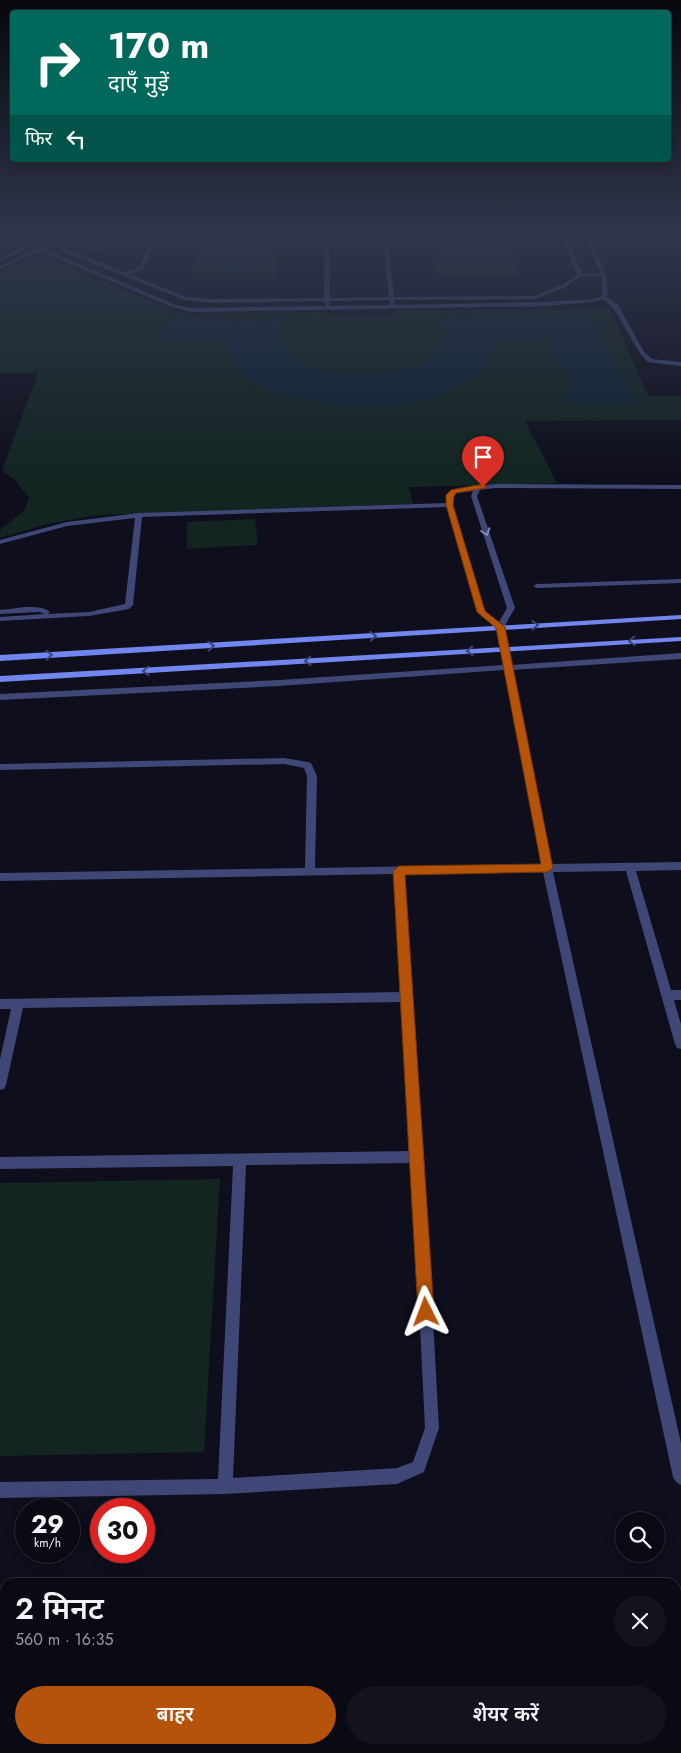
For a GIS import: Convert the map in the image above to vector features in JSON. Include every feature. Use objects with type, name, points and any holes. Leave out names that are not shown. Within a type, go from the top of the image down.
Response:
[{"type":"street","points":[[621,315],[642,353],[650,361],[681,364]]},
{"type":"street","points":[[500,627],[481,612],[450,505],[450,495],[454,491],[495,486],[681,487]]},
{"type":"street","points":[[477,488],[474,496],[511,608],[500,627],[504,649],[548,868],[681,1477]]},
{"type":"street","points":[[0,542],[67,524],[139,515],[450,505]]},
{"type":"street","points":[[0,619],[104,613],[129,605],[139,515]]},
{"type":"street","points":[[537,586],[681,581]]},
{"type":"street","points":[[0,612],[40,610],[55,616]]},
{"type":"street","points":[[0,658],[294,642],[500,627],[681,617]]},
{"type":"street","points":[[0,680],[681,638]]},
{"type":"street","points":[[0,696],[279,683],[508,666],[681,656]]},
{"type":"street","points":[[0,767],[284,761],[308,765],[312,776],[310,872]]},
{"type":"street","points":[[0,877],[681,866]]},
{"type":"street","points":[[630,867],[681,1044]]},
{"type":"street","points":[[0,1490],[225,1486],[397,1476],[419,1467],[432,1428],[418,1157],[399,871]]},
{"type":"street","points":[[667,995],[681,995]]},
{"type":"street","points":[[0,1004],[407,997]]},
{"type":"street","points":[[0,1085],[18,1004]]},
{"type":"street","points":[[0,1163],[418,1157]]},
{"type":"street","points":[[225,1486],[240,1159]]},
{"type":"green space","points":[[0,315],[337,315],[350,317],[379,315],[613,315],[648,396],[681,396],[681,420],[525,421],[557,483],[409,487],[413,504],[98,515],[47,524],[0,538],[0,530],[24,511],[29,498],[15,480],[2,470],[38,373],[0,373]]},
{"type":"green space","points":[[255,519],[258,545],[187,549],[187,522]]},
{"type":"green space","points":[[220,1179],[204,1452],[0,1456],[0,1183]]},
{"type":"water","points":[[590,317],[636,402],[566,402],[564,397],[572,386],[572,377],[552,355],[551,341],[545,337],[527,340],[500,338],[493,341],[490,357],[481,369],[458,386],[416,401],[371,407],[323,403],[297,398],[273,390],[253,380],[238,367],[232,350],[214,341],[195,339],[155,341],[167,319],[278,321],[284,345],[294,360],[327,372],[363,374],[398,370],[434,357],[445,348],[446,333],[441,319]]},
{"type":"route","points":[[426,1312],[399,871],[548,868],[500,627],[481,612],[450,505],[450,495],[454,491],[483,487]]}]
